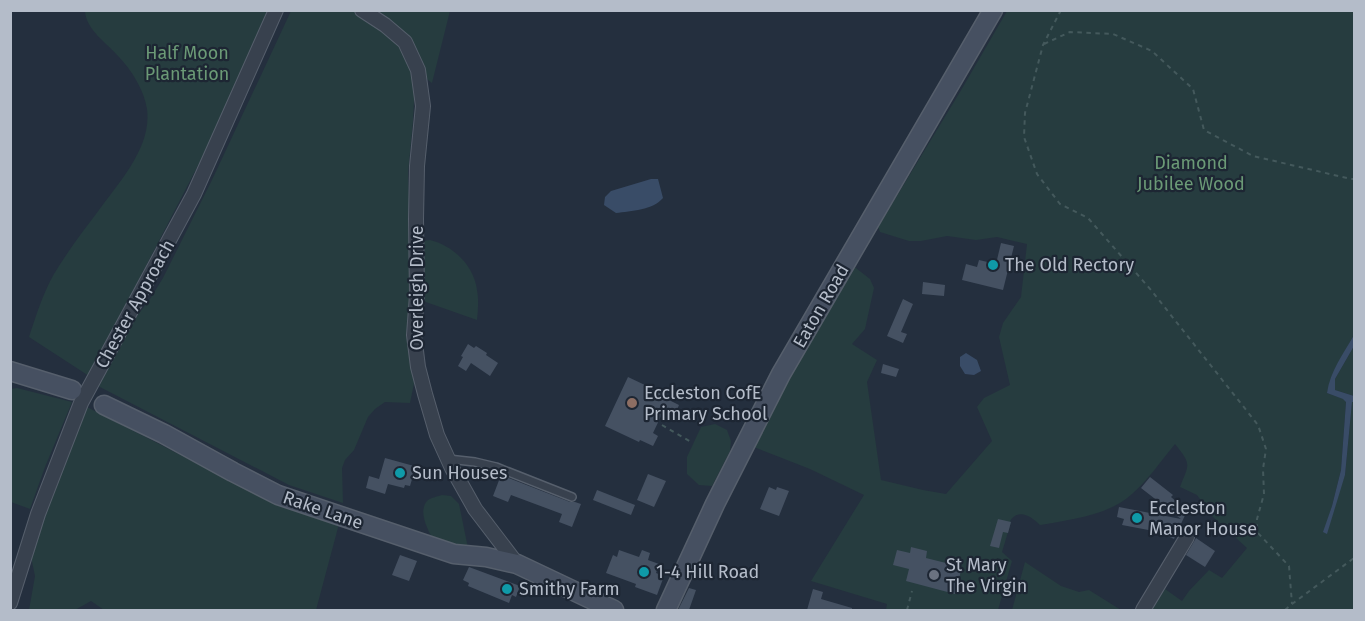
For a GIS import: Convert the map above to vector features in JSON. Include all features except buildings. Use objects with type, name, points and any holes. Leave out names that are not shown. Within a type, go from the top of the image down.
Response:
[{"type":"street","points":[[273,17],[284,10]]},
{"type":"street","name":"Overleigh Drive","points":[[362,10],[405,42],[418,70],[423,106],[417,165],[417,295],[414,335],[418,367],[425,394],[437,435],[475,509],[517,564]]},
{"type":"street","name":"Eaton Road","points":[[666,610],[781,374],[993,10]]},
{"type":"street","name":"Chester Approach","points":[[10,603],[38,514],[81,403],[194,194],[273,17]]},
{"type":"street","points":[[10,371],[72,390]]},
{"type":"street","name":"Rake Lane","points":[[104,405],[164,434],[278,495],[454,554],[486,557],[517,564],[614,610]]},
{"type":"street","points":[[1143,610],[1187,537]]},
{"type":"lane","points":[[448,459],[496,467],[572,497]]},
{"type":"path","points":[[1061,10],[1043,45],[1025,113],[1024,137],[1037,174],[1060,204],[1088,218],[1151,290],[1258,425],[1266,449],[1263,469],[1264,494],[1257,519],[1257,532],[1289,566],[1292,604]]},
{"type":"path","points":[[1043,45],[1070,32],[1113,34],[1142,46],[1152,51],[1192,89],[1204,130],[1253,156],[1354,179]]},
{"type":"path","points":[[662,425],[691,442]]},
{"type":"path","points":[[1286,610],[1354,558]]},
{"type":"path","points":[[907,610],[912,591]]},
{"type":"green space","name":"Half Moon Plantation","points":[[85,11],[269,11],[206,150],[89,376],[29,337],[54,274],[140,150],[145,137],[147,109],[137,81],[124,62],[93,30]]},
{"type":"green space","points":[[291,11],[357,11],[398,43],[415,81],[408,173],[416,374],[410,403],[385,402],[368,417],[354,450],[345,460],[342,468],[343,503],[289,485],[98,386],[127,329],[163,278],[212,180]]},
{"type":"green space","points":[[373,11],[450,11],[432,83],[423,76]]},
{"type":"green space","name":"Diamond Jubilee Wood","points":[[1007,11],[1354,11],[1354,335],[1335,369],[1327,393],[1344,399],[1346,402],[1341,470],[1324,532],[1345,475],[1352,401],[1354,402],[1354,610],[1148,610],[1165,589],[1182,601],[1209,570],[1222,578],[1247,548],[1213,517],[1197,495],[1180,487],[1187,465],[1184,456],[1175,444],[1138,489],[1123,501],[1101,512],[1040,525],[1025,515],[1014,517],[1010,521],[1002,552],[1012,561],[998,610],[886,610],[887,604],[811,581],[864,495],[810,469],[754,447],[803,350],[852,265],[870,279],[874,288],[865,329],[852,344],[877,360],[867,382],[881,480],[946,494],[992,441],[977,407],[984,398],[1010,385],[999,337],[1003,323],[1021,297],[1027,244],[997,237],[976,240],[947,236],[909,241],[880,232],[878,227]]},
{"type":"green space","points":[[430,240],[455,252],[472,273],[478,294],[477,320],[423,301],[422,241]]},
{"type":"green space","points":[[1354,346],[1354,396],[1335,390],[1335,379]]},
{"type":"green space","points":[[17,388],[72,402],[30,509],[11,502],[11,389]]},
{"type":"green space","points":[[87,407],[268,500],[339,524],[316,610],[104,610],[91,601],[75,610],[29,610],[35,576],[31,557],[56,481]]},
{"type":"green space","points":[[715,424],[727,430],[731,441],[730,451],[712,486],[699,485],[687,474],[687,457],[701,427]]},
{"type":"green space","points":[[442,495],[451,496],[459,504],[468,548],[434,541],[429,532],[423,509],[429,499]]},
{"type":"green space","points":[[1025,562],[1061,586],[1079,592],[1089,590],[1121,610],[1012,610]]},
{"type":"water","points":[[658,179],[663,198],[654,205],[616,213],[604,205],[605,197],[611,191]]},
{"type":"water","points":[[1354,335],[1354,346],[1335,379],[1335,390],[1354,396],[1354,402],[1352,402],[1345,475],[1327,534],[1323,532],[1341,470],[1346,402],[1327,393],[1334,370]]},
{"type":"water","points":[[966,353],[977,360],[981,371],[974,375],[965,374],[960,366],[960,357]]},
{"type":"place","name":"The Old Rectory","points":[[993,265]]},
{"type":"place","name":"Eccleston CofE Primary School","points":[[632,403]]},
{"type":"place","name":"Sun Houses","points":[[400,473]]},
{"type":"place","name":"Eccleston Manor House","points":[[1137,518]]},
{"type":"place","name":"1-4 Hill Road","points":[[644,572]]},
{"type":"place","name":"St Mary The Virgin","points":[[934,575]]},
{"type":"place","name":"Smithy Farm","points":[[507,589]]}]
